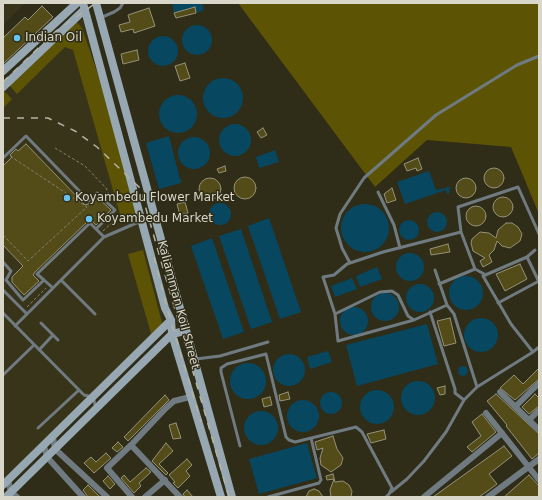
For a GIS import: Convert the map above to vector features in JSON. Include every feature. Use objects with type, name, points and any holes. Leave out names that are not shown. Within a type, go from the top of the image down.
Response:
[{"type":"main road","points":[[4,69],[77,3]]},
{"type":"main road","name":"Kaliamman Koil Street","points":[[96,3],[185,331],[232,497]]},
{"type":"main road","points":[[4,84],[13,77],[84,6]]},
{"type":"main road","name":"Kaliamman Koil Street","points":[[84,6],[143,220],[165,308],[171,320],[172,334],[221,497]]},
{"type":"main road","points":[[6,483],[171,320],[183,322]]},
{"type":"main road","points":[[11,495],[96,408],[172,334],[185,331]]},
{"type":"street","points":[[515,407],[539,383]]},
{"type":"street","points":[[500,392],[539,430]]},
{"type":"street","points":[[132,497],[107,468],[174,401],[190,398]]},
{"type":"street","points":[[529,420],[539,410]]},
{"type":"street","points":[[486,413],[539,480]]},
{"type":"street","points":[[425,497],[502,433]]},
{"type":"street","points":[[53,437],[55,449],[107,497]]},
{"type":"street","points":[[130,445],[180,497]]},
{"type":"street","points":[[44,446],[47,457],[83,497]]},
{"type":"street","points":[[488,497],[539,459]]},
{"type":"street","points":[[146,497],[165,480]]},
{"type":"street","points":[[6,483],[11,495]]},
{"type":"lane","points":[[100,18],[114,12],[120,8],[123,3]]},
{"type":"lane","points":[[350,263],[342,248],[336,228],[340,214],[364,178],[436,115],[511,68],[539,56]]},
{"type":"lane","points":[[4,69],[13,77]]},
{"type":"lane","points":[[3,158],[26,136],[89,201],[97,193],[115,210],[96,229]]},
{"type":"lane","points":[[486,275],[475,269],[461,232],[458,207],[518,187],[539,234]]},
{"type":"lane","points":[[378,192],[394,225],[400,248]]},
{"type":"lane","points":[[16,326],[104,237],[143,220]]},
{"type":"lane","points":[[53,288],[37,274],[90,223],[104,237]]},
{"type":"lane","points":[[447,305],[414,320],[338,341],[335,314],[323,277],[334,275],[350,263],[461,232]]},
{"type":"lane","points":[[533,352],[511,324],[483,276],[526,257],[535,250]]},
{"type":"lane","points":[[498,303],[539,282],[526,257]]},
{"type":"lane","points":[[3,262],[11,271],[6,280],[23,300],[44,280]]},
{"type":"lane","points":[[440,284],[475,269]]},
{"type":"lane","points":[[435,270],[447,305],[454,314],[477,387]]},
{"type":"lane","points":[[61,280],[95,314]]},
{"type":"lane","points":[[3,290],[27,314]]},
{"type":"lane","points":[[335,314],[380,292],[392,291],[398,294],[408,316],[414,320]]},
{"type":"lane","points":[[430,312],[453,381],[455,393],[464,400]]},
{"type":"lane","points":[[3,313],[84,395],[93,397],[96,408]]},
{"type":"lane","points":[[41,323],[58,340]]},
{"type":"lane","points":[[39,350],[53,335]]},
{"type":"lane","points":[[194,360],[220,356],[268,342]]},
{"type":"lane","points":[[3,375],[34,345]]},
{"type":"lane","points":[[386,497],[407,479],[424,460],[446,432],[464,400],[477,387],[539,347]]},
{"type":"lane","points":[[240,446],[221,368],[227,364],[263,353],[266,354],[286,437],[289,440],[296,442],[351,427],[359,429],[392,488],[390,492]]},
{"type":"lane","points":[[38,428],[79,390]]},
{"type":"lane","points":[[268,497],[319,483],[321,480],[311,438]]},
{"type":"path","points":[[3,235],[28,261],[87,207],[9,156]]},
{"type":"shaded area","points":[[3,3],[25,3],[3,25]]},
{"type":"shaded area","points":[[238,3],[539,3],[539,214],[511,147],[427,140],[375,187]]},
{"type":"shaded area","name":"Koyambedu Flower Market","points":[[80,17],[85,21],[166,328],[3,483],[3,88]]},
{"type":"shaded area","points":[[75,20],[82,28],[137,189],[135,215],[121,218],[73,50],[65,47],[17,94],[9,85]]},
{"type":"shaded area","points":[[4,91],[12,99],[3,108],[3,92]]},
{"type":"shaded area","points":[[143,250],[162,323],[162,326],[152,337],[128,254]]},
{"type":"water","points":[[172,3],[202,3],[204,10],[196,13],[194,7],[174,13]]},
{"type":"water","points":[[197,25],[207,30],[212,40],[207,50],[197,55],[187,50],[182,40],[187,30]]},
{"type":"water","points":[[163,36],[173,41],[178,51],[173,61],[163,66],[153,61],[148,51],[153,41]]},
{"type":"water","points":[[223,78],[237,84],[243,98],[237,112],[223,118],[209,112],[203,98],[209,84]]},
{"type":"water","points":[[178,95],[191,101],[197,114],[191,127],[178,133],[165,127],[159,114],[165,101]]},
{"type":"water","points":[[232,124],[238,124],[248,131],[251,140],[250,146],[244,153],[238,156],[232,156],[222,149],[219,143],[219,137],[226,127]]},
{"type":"water","points":[[169,136],[181,183],[159,189],[146,143]]},
{"type":"water","points":[[194,137],[205,142],[210,153],[205,164],[194,169],[183,164],[178,153],[183,142]]},
{"type":"water","points":[[275,150],[279,162],[259,168],[256,157]]},
{"type":"water","points":[[429,171],[436,190],[450,187],[449,194],[447,194],[446,190],[405,204],[397,182]]},
{"type":"water","points":[[220,203],[228,206],[231,214],[228,222],[220,225],[212,222],[209,214],[212,206]]},
{"type":"water","points":[[365,204],[374,206],[382,211],[387,219],[389,228],[387,237],[382,245],[374,250],[365,252],[356,250],[348,245],[343,237],[341,228],[343,219],[348,211],[356,206]]},
{"type":"water","points":[[437,212],[444,215],[447,222],[444,229],[437,232],[430,229],[427,222],[430,215]]},
{"type":"water","points":[[269,218],[301,312],[280,319],[248,226]]},
{"type":"water","points":[[409,220],[416,223],[419,230],[416,237],[409,240],[402,237],[399,230],[402,223]]},
{"type":"water","points":[[241,229],[272,322],[251,329],[219,236]]},
{"type":"water","points":[[212,238],[244,332],[223,339],[191,246]]},
{"type":"water","points":[[410,253],[420,257],[424,267],[420,277],[410,281],[400,277],[396,267],[400,257]]},
{"type":"water","points":[[377,267],[382,279],[360,287],[356,276]]},
{"type":"water","points":[[463,276],[469,276],[478,281],[482,287],[482,299],[478,305],[469,310],[463,310],[454,305],[449,296],[449,290],[454,281]]},
{"type":"water","points":[[352,278],[357,289],[335,297],[331,286]]},
{"type":"water","points":[[420,284],[430,288],[434,298],[430,308],[420,312],[410,308],[406,298],[410,288]]},
{"type":"water","points":[[385,293],[395,297],[399,307],[395,317],[385,321],[375,317],[371,307],[375,297]]},
{"type":"water","points":[[354,307],[364,311],[368,321],[364,331],[354,335],[344,331],[340,321],[344,311]]},
{"type":"water","points":[[481,318],[487,319],[493,323],[497,329],[497,341],[493,347],[487,351],[481,352],[475,351],[469,347],[465,341],[464,335],[465,329],[469,323],[475,319]]},
{"type":"water","points":[[427,324],[438,364],[357,386],[346,345]]},
{"type":"water","points":[[328,351],[332,362],[310,369],[307,357]]},
{"type":"water","points":[[286,354],[292,354],[301,358],[305,370],[301,382],[292,386],[286,386],[277,382],[273,373],[273,367],[277,358]]},
{"type":"water","points":[[252,363],[261,368],[265,374],[265,388],[261,394],[252,399],[244,399],[235,394],[231,388],[230,377],[235,368],[241,364]]},
{"type":"water","points":[[461,366],[465,366],[468,371],[465,376],[461,376],[458,373],[458,369]]},
{"type":"water","points":[[415,381],[421,381],[425,382],[432,388],[435,398],[434,405],[428,412],[421,415],[415,415],[411,414],[404,408],[401,401],[401,395],[402,391],[408,384]]},
{"type":"water","points":[[374,390],[380,390],[384,391],[391,397],[394,407],[393,414],[387,421],[380,424],[374,424],[370,423],[363,417],[360,410],[360,404],[361,400],[367,393]]},
{"type":"water","points":[[327,392],[335,392],[342,399],[342,407],[335,414],[327,414],[320,407],[320,399]]},
{"type":"water","points":[[300,400],[306,400],[315,404],[319,416],[315,428],[306,432],[300,432],[291,428],[287,419],[287,413],[291,404]]},
{"type":"water","points":[[258,411],[264,411],[268,412],[275,418],[278,428],[277,435],[271,442],[264,445],[258,445],[254,444],[247,438],[244,431],[244,425],[245,421],[251,414]]},
{"type":"water","points":[[307,443],[317,478],[259,494],[249,459]]},
{"type":"building","points":[[42,6],[53,17],[3,64],[3,38],[25,17],[28,20]]},
{"type":"building","points":[[195,7],[196,13],[176,18],[174,13]]},
{"type":"building","points":[[149,8],[155,26],[134,33],[133,29],[121,32],[119,25],[130,22],[128,15]]},
{"type":"building","points":[[137,50],[139,60],[123,64],[121,54]]},
{"type":"building","points":[[185,63],[190,78],[180,81],[175,66]]},
{"type":"building","points":[[263,128],[267,135],[261,138],[257,132]]},
{"type":"building","name":"Koyambedu Market","points":[[26,144],[85,205],[91,203],[97,197],[111,210],[96,225],[91,220],[88,221],[35,272],[33,275],[39,281],[24,295],[12,282],[12,277],[23,266],[3,245],[3,166],[12,157],[10,155],[16,149],[18,151]]},
{"type":"building","points":[[418,158],[422,169],[417,171],[416,168],[407,171],[404,164]]},
{"type":"building","points":[[225,166],[226,171],[219,173],[217,169]]},
{"type":"building","points":[[494,168],[501,171],[504,178],[501,185],[494,188],[487,185],[484,178],[487,171]]},
{"type":"building","points":[[245,177],[253,180],[256,188],[253,196],[245,199],[237,196],[234,188],[237,180]]},
{"type":"building","points":[[210,178],[218,181],[221,189],[218,197],[210,200],[202,197],[199,189],[202,181]]},
{"type":"building","points":[[466,178],[473,181],[476,188],[473,195],[466,198],[459,195],[456,188],[459,181]]},
{"type":"building","points":[[392,188],[396,200],[387,203],[384,194]]},
{"type":"building","points":[[503,197],[510,200],[513,207],[510,214],[503,217],[496,214],[493,207],[496,200]]},
{"type":"building","points":[[185,202],[188,213],[180,215],[177,204]]},
{"type":"building","points":[[476,206],[483,209],[486,216],[483,223],[476,226],[469,223],[466,216],[469,209]]},
{"type":"building","points":[[506,223],[512,223],[518,227],[522,234],[520,241],[510,248],[502,246],[497,241],[494,250],[489,255],[492,262],[483,267],[480,261],[485,258],[473,251],[471,243],[472,239],[480,232],[489,233],[496,238],[498,230]]},
{"type":"building","points":[[448,244],[450,252],[431,255],[430,249]]},
{"type":"building","points":[[520,264],[527,279],[505,291],[496,274]]},
{"type":"building","points":[[450,318],[456,343],[444,346],[437,321]]},
{"type":"building","points":[[539,368],[539,379],[515,400],[500,388],[514,375],[523,384]]},
{"type":"building","points":[[445,386],[445,394],[440,395],[437,388]]},
{"type":"building","points":[[288,392],[290,399],[280,401],[279,395]]},
{"type":"building","points":[[496,394],[539,434],[539,453],[532,459],[487,401]]},
{"type":"building","points":[[535,394],[539,398],[539,406],[529,414],[522,407]]},
{"type":"building","points":[[165,395],[169,400],[128,441],[124,437]]},
{"type":"building","points":[[270,397],[272,405],[264,407],[262,399]]},
{"type":"building","points":[[482,414],[496,432],[472,452],[467,447],[481,436],[472,422]]},
{"type":"building","points":[[176,423],[181,438],[173,439],[169,425]]},
{"type":"building","points":[[384,430],[386,439],[371,443],[367,434]]},
{"type":"building","points":[[333,436],[337,449],[343,458],[341,465],[331,472],[321,465],[320,458],[323,448],[317,450],[315,442]]},
{"type":"building","points":[[118,442],[123,447],[117,452],[112,448]]},
{"type":"building","points":[[166,443],[173,451],[159,464],[168,473],[166,475],[152,461]]},
{"type":"building","points":[[504,446],[512,456],[489,474],[497,484],[489,490],[479,497],[433,497]]},
{"type":"building","points":[[106,453],[111,458],[94,473],[84,463],[91,457],[96,462]]},
{"type":"building","points":[[187,459],[192,465],[186,471],[190,476],[178,488],[173,483],[175,482],[169,475]]},
{"type":"building","points":[[146,468],[151,472],[139,483],[141,486],[134,493],[121,478],[124,475],[130,482]]},
{"type":"building","points":[[333,474],[335,482],[343,481],[349,485],[352,491],[351,497],[331,497],[330,490],[334,479],[327,480],[326,476]]},
{"type":"building","points":[[529,475],[539,486],[539,497],[504,497]]},
{"type":"building","points":[[108,476],[115,484],[110,489],[103,481]]},
{"type":"building","points":[[88,485],[100,497],[88,497],[83,490]]},
{"type":"building","points":[[314,489],[319,491],[323,497],[306,497],[309,491]]},
{"type":"building","points":[[187,490],[193,497],[185,497],[183,494]]},
{"type":"railway","points":[[3,82],[56,31],[96,3]]},
{"type":"railway","points":[[3,118],[48,118],[75,131],[97,147],[140,188],[229,497]]},
{"type":"railway","points":[[154,257],[168,311],[201,422]]},
{"type":"place","name":"Indian Oil","points":[[17,38]]},
{"type":"place","name":"Koyambedu Flower Market","points":[[67,198]]},
{"type":"place","name":"Koyambedu Market","points":[[89,219]]}]
